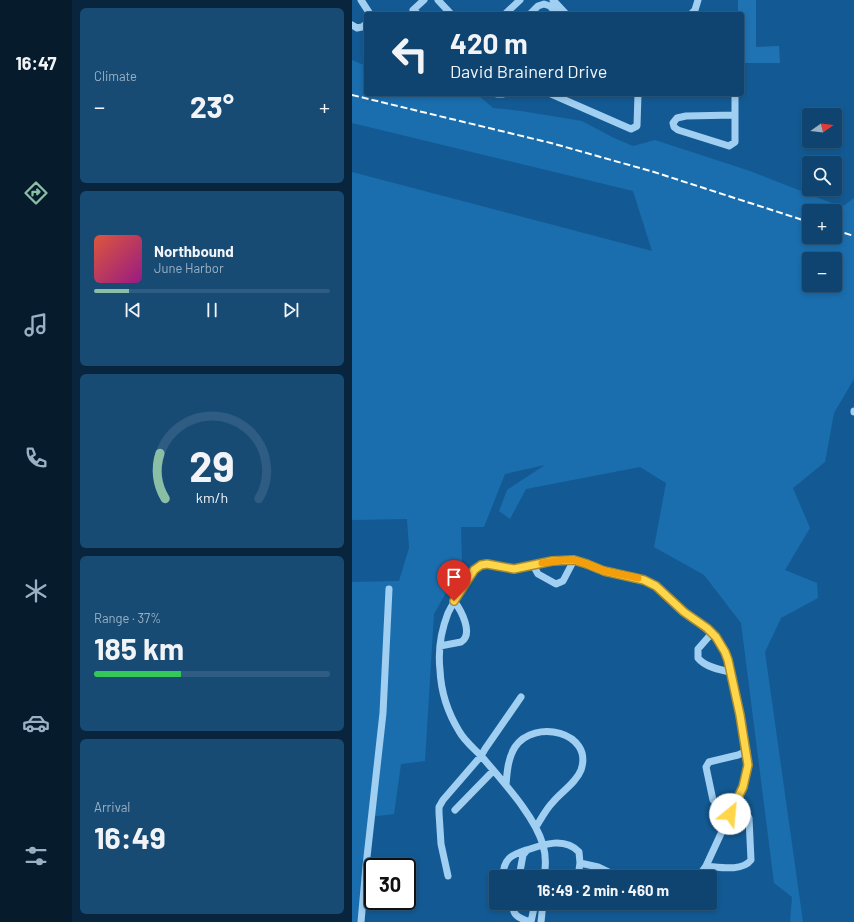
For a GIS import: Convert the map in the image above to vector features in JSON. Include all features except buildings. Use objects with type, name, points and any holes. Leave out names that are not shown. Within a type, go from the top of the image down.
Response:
[{"type":"street","points":[[361,0],[369,12]]},
{"type":"street","points":[[416,12],[413,10],[424,0]]},
{"type":"street","points":[[438,0],[448,12]]},
{"type":"street","points":[[507,12],[520,0]]},
{"type":"street","points":[[553,0],[561,12]]},
{"type":"street","points":[[692,12],[698,0]]},
{"type":"street","points":[[532,12],[538,6],[544,4],[559,12]]},
{"type":"street","points":[[352,26],[357,28],[364,26]]},
{"type":"street","points":[[556,96],[631,129],[637,126],[638,96]]},
{"type":"street","points":[[735,96],[735,115],[735,142],[730,146],[678,130],[674,127],[673,123],[677,118],[686,116],[735,115]]},
{"type":"street","points":[[533,565],[538,574],[556,584],[563,581],[574,560]]},
{"type":"street","points":[[545,870],[546,858],[544,845],[536,827],[506,785],[481,756],[470,746],[460,732],[447,706],[440,675],[440,646],[448,614],[454,601],[474,570],[481,565],[487,564],[514,569],[552,561],[574,560],[604,571],[637,578],[650,582],[661,590],[684,612],[716,637],[725,652],[731,672],[747,751],[748,765],[743,787],[703,870]]},
{"type":"street","points":[[361,922],[383,713],[389,589]]},
{"type":"street","points":[[440,646],[461,642],[466,638],[467,630],[462,613],[454,601]]},
{"type":"street","points":[[712,633],[698,650],[698,658],[701,662],[718,670],[731,672]]},
{"type":"street","points":[[448,876],[441,844],[439,807],[443,800],[481,756],[484,749],[521,697]]},
{"type":"street","points":[[506,785],[511,757],[516,746],[524,737],[536,732],[558,732],[570,738],[578,746],[582,758],[580,773],[552,802],[536,827]]},
{"type":"street","points":[[730,814],[713,800],[706,767],[710,762],[738,755],[747,751]]},
{"type":"street","points":[[455,810],[493,771]]},
{"type":"street","points":[[706,866],[741,867],[749,863],[751,860],[749,818],[744,810],[736,803]]},
{"type":"street","points":[[503,870],[509,858],[515,854],[544,845],[560,842],[569,845],[579,852],[579,870]]},
{"type":"street","points":[[520,870],[522,859],[527,850]]},
{"type":"street","points":[[580,863],[598,866],[606,870]]},
{"type":"street","points":[[514,912],[518,918],[531,922],[534,910]]},
{"type":"street","points":[[541,922],[543,910]]},
{"type":"shaded area","points":[[352,60],[364,65],[364,96],[479,96],[493,108],[582,121],[633,146],[655,140],[750,171],[802,191],[802,196],[814,196],[834,204],[802,204],[802,244],[842,244],[842,207],[854,198],[854,379],[834,413],[825,462],[793,488],[810,528],[785,570],[817,583],[818,598],[781,618],[765,652],[803,922],[790,922],[792,897],[774,883],[741,623],[704,575],[654,547],[666,483],[640,467],[526,489],[510,519],[499,511],[507,490],[545,465],[505,474],[484,527],[461,527],[462,564],[434,614],[425,761],[401,764],[394,814],[370,817],[366,858],[364,858],[364,880],[360,922],[352,922],[352,582],[399,581],[409,548],[407,519],[352,520],[352,172],[652,251],[633,191],[352,123]]},
{"type":"railway","points":[[352,95],[551,143],[654,172],[802,220]]},
{"type":"railway","points":[[842,232],[854,236]]},
{"type":"slow traffic","points":[[542,563],[574,560],[604,571],[638,578]]},
{"type":"route","points":[[454,601],[474,570],[478,566],[487,564],[514,569],[552,561],[574,560],[604,571],[644,580],[656,586],[676,606],[707,628],[716,637],[728,660],[747,751],[748,765],[743,787],[730,814]]}]
